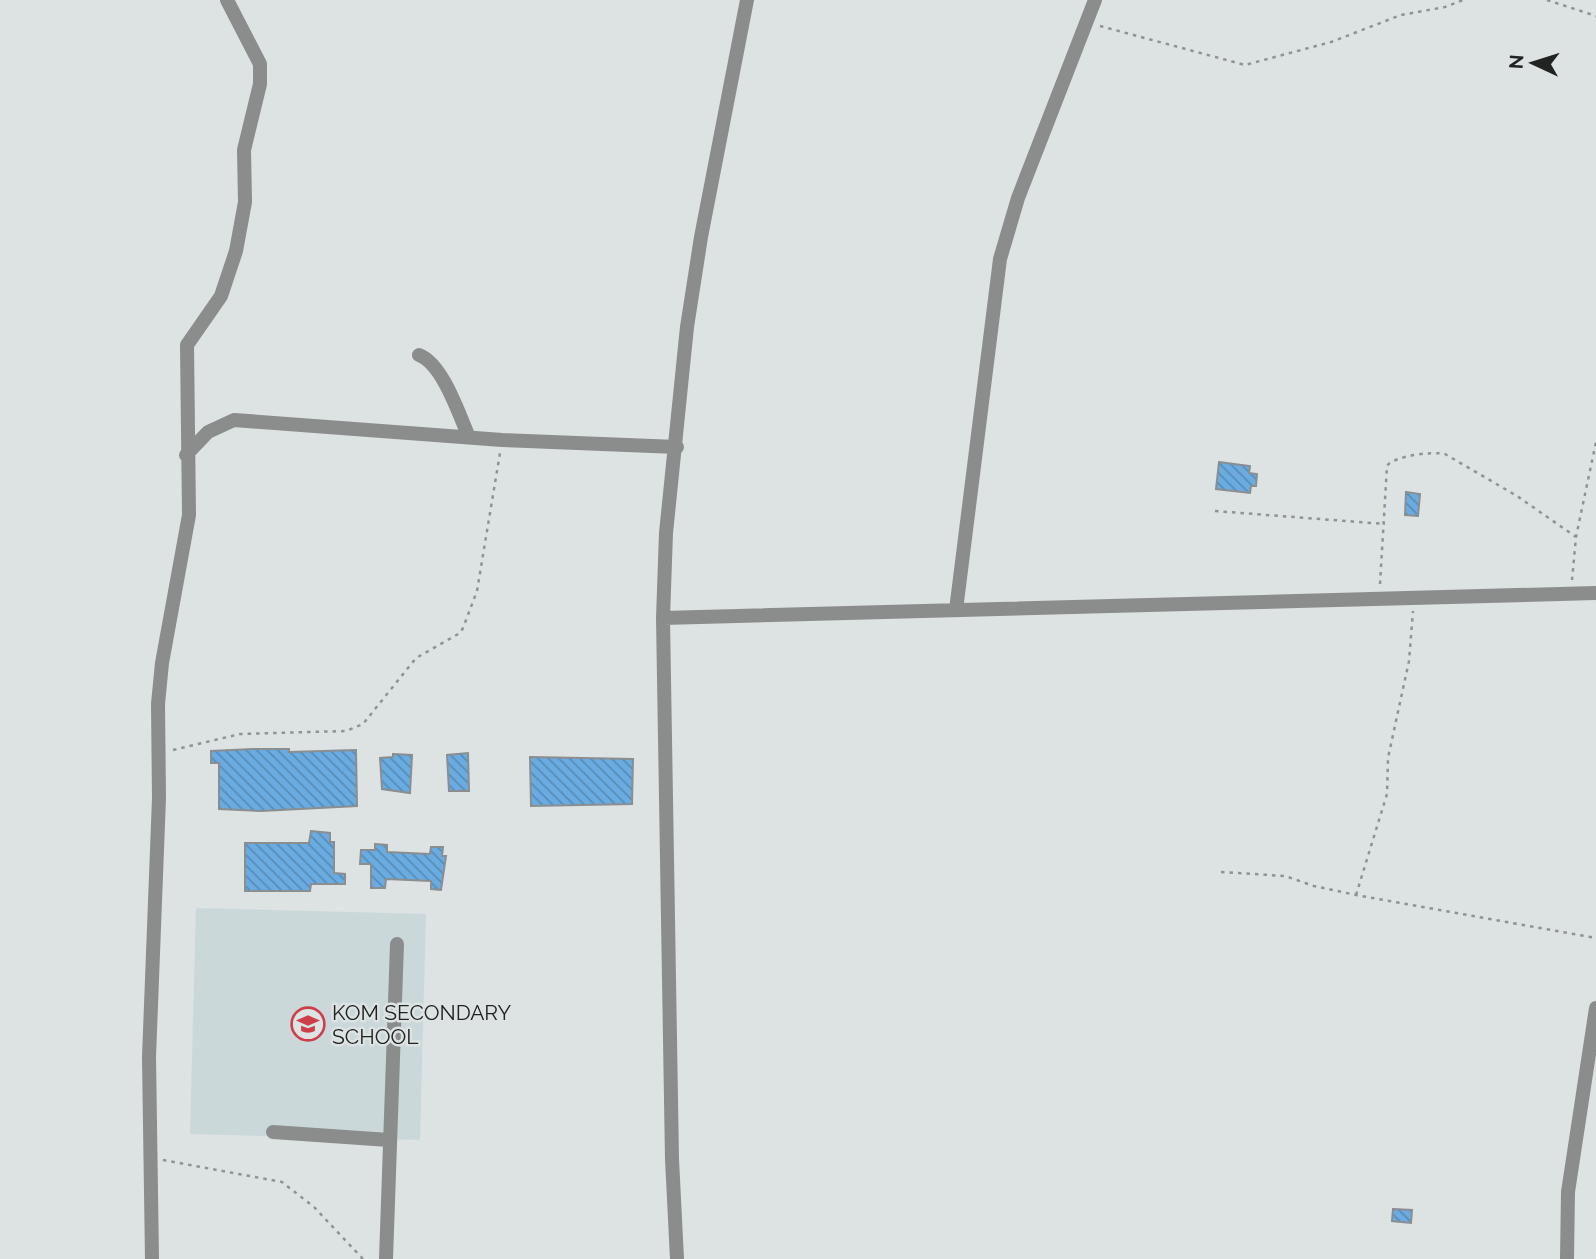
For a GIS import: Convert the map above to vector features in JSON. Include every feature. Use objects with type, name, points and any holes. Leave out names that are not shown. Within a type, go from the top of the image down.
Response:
[{"type":"street","points":[[152,1259],[149,1057],[160,753],[159,681],[189,515],[186,454],[187,345],[221,296],[236,251],[245,202],[244,150],[260,84],[260,64],[227,0]]},
{"type":"street","points":[[677,1259],[663,618],[666,533],[677,447],[687,327],[701,237],[747,0]]},
{"type":"street","points":[[956,610],[1000,259],[1018,198],[1095,0]]},
{"type":"street","points":[[419,355],[429,360],[439,373],[469,437]]},
{"type":"street","points":[[186,454],[208,432],[234,420],[502,440],[677,447]]},
{"type":"street","points":[[663,618],[1596,593]]},
{"type":"street","points":[[386,1259],[397,944]]},
{"type":"street","points":[[1567,1259],[1568,1192],[1596,1008]]},
{"type":"street","points":[[273,1132],[389,1140]]},
{"type":"path","points":[[1087,22],[1245,65],[1331,42],[1401,15],[1445,7],[1463,0]]},
{"type":"path","points":[[1546,0],[1596,16]]},
{"type":"path","points":[[160,753],[240,734],[346,731],[360,727],[416,658],[460,633],[463,628],[477,591],[502,440]]},
{"type":"path","points":[[1570,592],[1576,537],[1596,442]]},
{"type":"path","points":[[1380,599],[1388,463],[1395,458],[1439,452],[1517,496],[1576,537]]},
{"type":"path","points":[[1215,512],[1385,524]]},
{"type":"path","points":[[1356,895],[1387,793],[1388,758],[1409,661],[1415,598]]},
{"type":"path","points":[[1221,872],[1274,874],[1356,895],[1596,938]]},
{"type":"path","points":[[149,1157],[282,1182],[314,1207],[363,1259]]},
{"type":"shaded area","name":"KOM SECONDARY SCHOOL","points":[[196,908],[426,914],[420,1140],[190,1134]]},
{"type":"building","points":[[1219,462],[1250,466],[1249,473],[1257,474],[1256,486],[1251,486],[1250,493],[1216,489]]},
{"type":"building","points":[[1406,492],[1420,494],[1418,516],[1405,515]]},
{"type":"building","points":[[289,749],[289,752],[356,750],[357,806],[261,811],[219,809],[219,763],[211,763],[211,751]]},
{"type":"building","points":[[468,753],[469,791],[449,791],[447,755]]},
{"type":"building","points":[[393,754],[412,755],[410,793],[382,789],[380,758],[393,757]]},
{"type":"building","points":[[530,757],[633,759],[632,804],[531,806]]},
{"type":"building","points":[[311,831],[330,833],[330,842],[334,842],[334,873],[345,874],[345,884],[311,884],[310,891],[245,891],[245,843],[309,843]]},
{"type":"building","points":[[375,844],[387,845],[387,852],[430,854],[431,847],[443,847],[442,856],[446,856],[441,890],[431,889],[431,881],[386,879],[385,888],[371,888],[371,864],[360,864],[361,850],[375,850]]},
{"type":"building","points":[[1393,1209],[1412,1210],[1411,1223],[1392,1221]]},
{"type":"place","name":"KOM SECONDARY SCHOOL","points":[[308,1024]]}]
